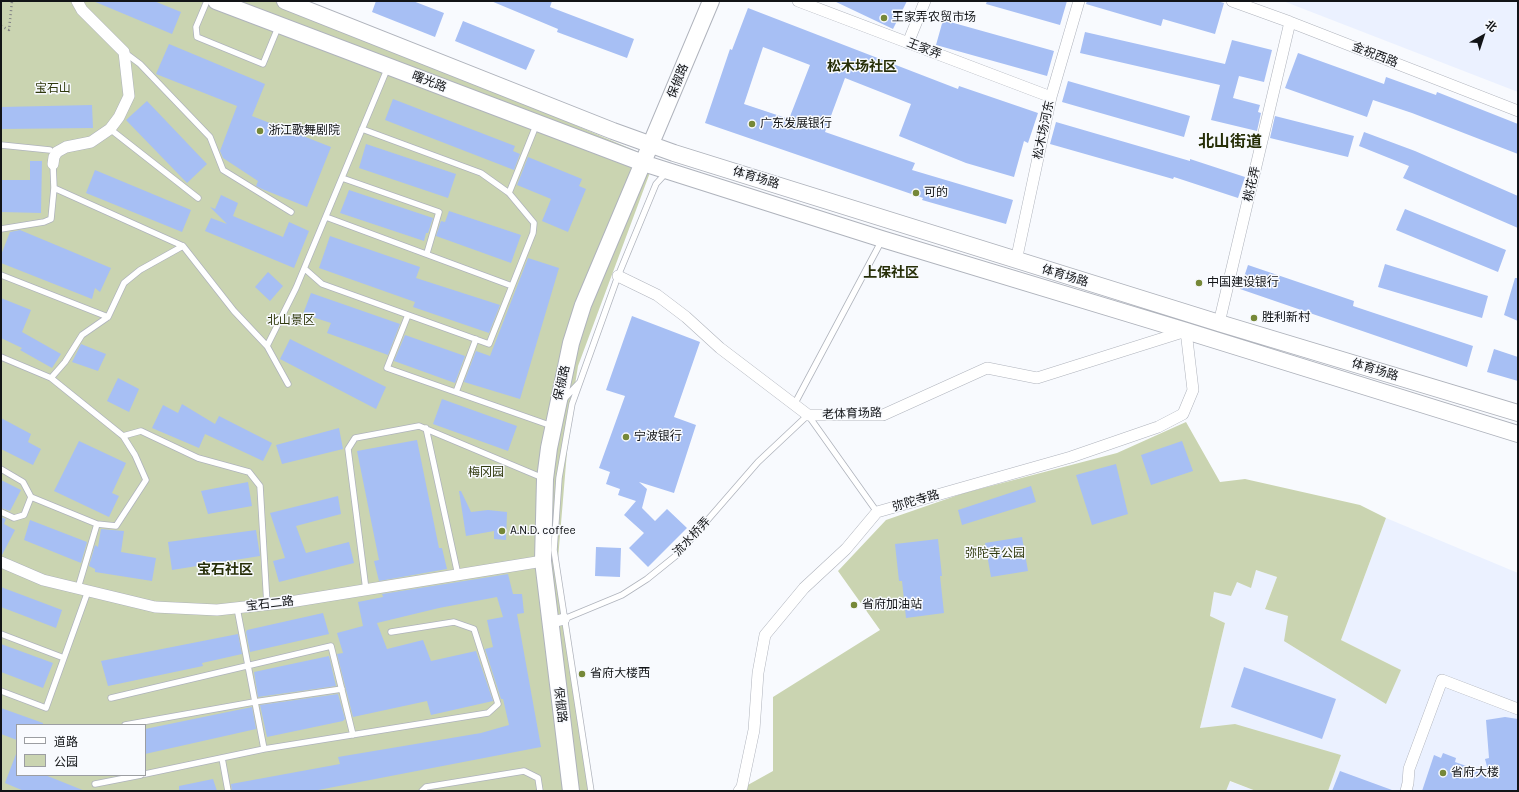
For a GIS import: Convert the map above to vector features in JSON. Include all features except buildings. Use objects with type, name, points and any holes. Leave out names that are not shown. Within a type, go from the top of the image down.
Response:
[{"type":"main road","name":"曙光路","points":[[216,1],[643,163]]},
{"type":"main road","name":"曙光路","points":[[285,1],[614,131]]},
{"type":"main road","name":"保俶路","points":[[571,791],[549,623],[543,561],[545,479],[556,408],[571,343],[583,305],[711,1]]},
{"type":"main road","name":"体育场路","points":[[614,131],[651,145],[1016,261],[1518,413]]},
{"type":"main road","name":"体育场路","points":[[643,163],[882,240],[1186,331],[1518,434]]},
{"type":"street","points":[[53,164],[54,157],[57,152],[72,146],[91,142],[110,129],[120,117],[129,96],[124,52],[82,10],[77,1]]},
{"type":"street","name":"王家弄","points":[[798,1],[1051,98]]},
{"type":"street","points":[[908,43],[925,1]]},
{"type":"street","name":"松木场河东","points":[[1016,261],[1051,98],[1079,1]]},
{"type":"street","name":"金祝西路","points":[[1232,1],[1290,22],[1518,111]]},
{"type":"street","name":"桃花弄","points":[[1219,323],[1290,22]]},
{"type":"street","name":"老体育场路","points":[[618,276],[657,295],[686,317],[720,348],[808,415],[883,414],[987,368],[1037,378],[1186,331]]},
{"type":"street","name":"弥陀寺路","points":[[739,791],[742,787],[754,730],[758,673],[765,635],[804,588],[846,549],[877,512],[1071,457],[1158,427],[1183,414],[1193,390],[1186,331]]},
{"type":"street","name":"宝石二路","points":[[1,562],[43,580],[156,607],[217,610],[267,605],[543,561]]},
{"type":"street","name":"流水桥弄","points":[[549,623],[564,618]]},
{"type":"street","points":[[1406,791],[1409,769],[1442,680],[1518,709]]},
{"type":"lane","points":[[207,1],[196,27],[197,37],[263,64],[280,25]]},
{"type":"lane","points":[[124,52],[140,64],[210,137],[223,170],[291,212]]},
{"type":"lane","points":[[267,346],[304,269],[388,66]]},
{"type":"lane","points":[[509,193],[537,123]]},
{"type":"lane","points":[[110,129],[198,198]]},
{"type":"lane","points":[[304,269],[322,284],[488,344],[533,233],[534,223],[509,193],[481,173],[362,129]]},
{"type":"lane","points":[[1,145],[50,150]]},
{"type":"lane","points":[[1,229],[44,222],[50,219],[54,188],[53,164]]},
{"type":"lane","points":[[591,791],[554,550],[559,478],[572,404],[618,276],[656,184],[667,171]]},
{"type":"lane","points":[[342,178],[439,212],[427,253]]},
{"type":"lane","points":[[54,188],[183,246],[234,311],[267,346],[288,384]]},
{"type":"lane","points":[[326,217],[427,253],[512,286]]},
{"type":"lane","points":[[794,405],[882,240]]},
{"type":"lane","points":[[51,378],[66,362],[82,335],[108,316],[124,283],[140,270],[183,246]]},
{"type":"lane","points":[[1,275],[108,316]]},
{"type":"lane","points":[[408,315],[387,368],[553,426]]},
{"type":"lane","points":[[456,392],[476,339]]},
{"type":"lane","points":[[1,357],[51,378],[123,436],[135,455],[146,480],[116,526],[97,524],[31,497],[22,482],[1,469]]},
{"type":"lane","points":[[556,408],[581,381]]},
{"type":"lane","points":[[808,415],[877,512]]},
{"type":"lane","name":"流水桥弄","points":[[564,618],[622,595],[647,579],[678,554],[758,462],[808,415]]},
{"type":"lane","points":[[366,590],[348,449],[355,438],[419,426],[545,479]]},
{"type":"lane","points":[[426,428],[458,575]]},
{"type":"lane","points":[[123,436],[142,431],[198,458],[249,472],[260,486],[267,605]]},
{"type":"lane","points":[[1,512],[14,518],[24,515],[31,497]]},
{"type":"lane","points":[[1,691],[46,708],[64,658],[83,590],[97,524]]},
{"type":"lane","points":[[237,608],[247,667],[264,749]]},
{"type":"lane","points":[[146,774],[264,749],[488,713],[498,704],[474,629],[454,622],[391,632]]},
{"type":"lane","points":[[1,634],[64,658]]},
{"type":"lane","points":[[111,698],[331,646],[353,735]]},
{"type":"lane","points":[[131,724],[254,702],[342,689]]},
{"type":"lane","points":[[222,758],[228,791]]},
{"type":"lane","points":[[422,791],[426,787],[524,771],[538,778],[540,791]]},
{"type":"lane","points":[[95,784],[136,776]]},
{"type":"path","points":[[1,26],[9,30],[12,1]]},
{"type":"shaded area","points":[[1283,1],[1518,1],[1518,92]]},
{"type":"shaded area","points":[[1386,518],[1518,573],[1518,791],[1328,791],[1341,755],[1200,728],[1225,623],[1210,616],[1214,591],[1237,581],[1256,570],[1277,577],[1265,608],[1288,616],[1401,670],[1341,640]]},
{"type":"shaded area","points":[[1229,781],[1256,791],[1226,791]]},
{"type":"green space","name":"北山景区","points":[[1,1],[283,1],[655,159],[578,366],[570,416],[557,571],[591,791],[1,791]]},
{"type":"green space","name":"弥陀寺公园","points":[[1186,422],[1220,482],[1245,479],[1360,505],[1386,518],[1341,640],[1401,670],[1386,704],[1284,641],[1288,616],[1265,609],[1277,577],[1256,570],[1251,588],[1237,582],[1231,596],[1214,592],[1210,616],[1225,623],[1200,728],[1235,724],[1341,755],[1328,791],[1256,791],[1230,781],[1226,791],[737,791],[773,771],[773,697],[880,630],[838,571],[886,520],[964,493],[1117,453]]},
{"type":"place","name":"王家弄农贸市场","points":[[884,18]]},
{"type":"place","name":"广东发展银行","points":[[752,124]]},
{"type":"place","name":"浙江歌舞剧院","points":[[260,131]]},
{"type":"place","name":"可的","points":[[916,193]]},
{"type":"place","name":"中国建设银行","points":[[1199,283]]},
{"type":"place","name":"胜利新村","points":[[1254,318]]},
{"type":"place","name":"宁波银行","points":[[626,437]]},
{"type":"place","name":"A.N.D. coffee","points":[[502,531]]},
{"type":"place","name":"省府加油站","points":[[854,605]]},
{"type":"place","name":"省府大楼西","points":[[582,674]]},
{"type":"place","name":"省府大楼","points":[[1443,773]]},
{"type":"district","name":"松木场社区","points":[[862,67]]},
{"type":"district","name":"北山街道","points":[[1230,142]]},
{"type":"district","name":"上保社区","points":[[891,273]]},
{"type":"district","name":"宝石社区","points":[[225,570]]},
{"type":"park label","name":"宝石山","points":[[53,89]]},
{"type":"park label","name":"梅冈园","points":[[486,473]]}]
